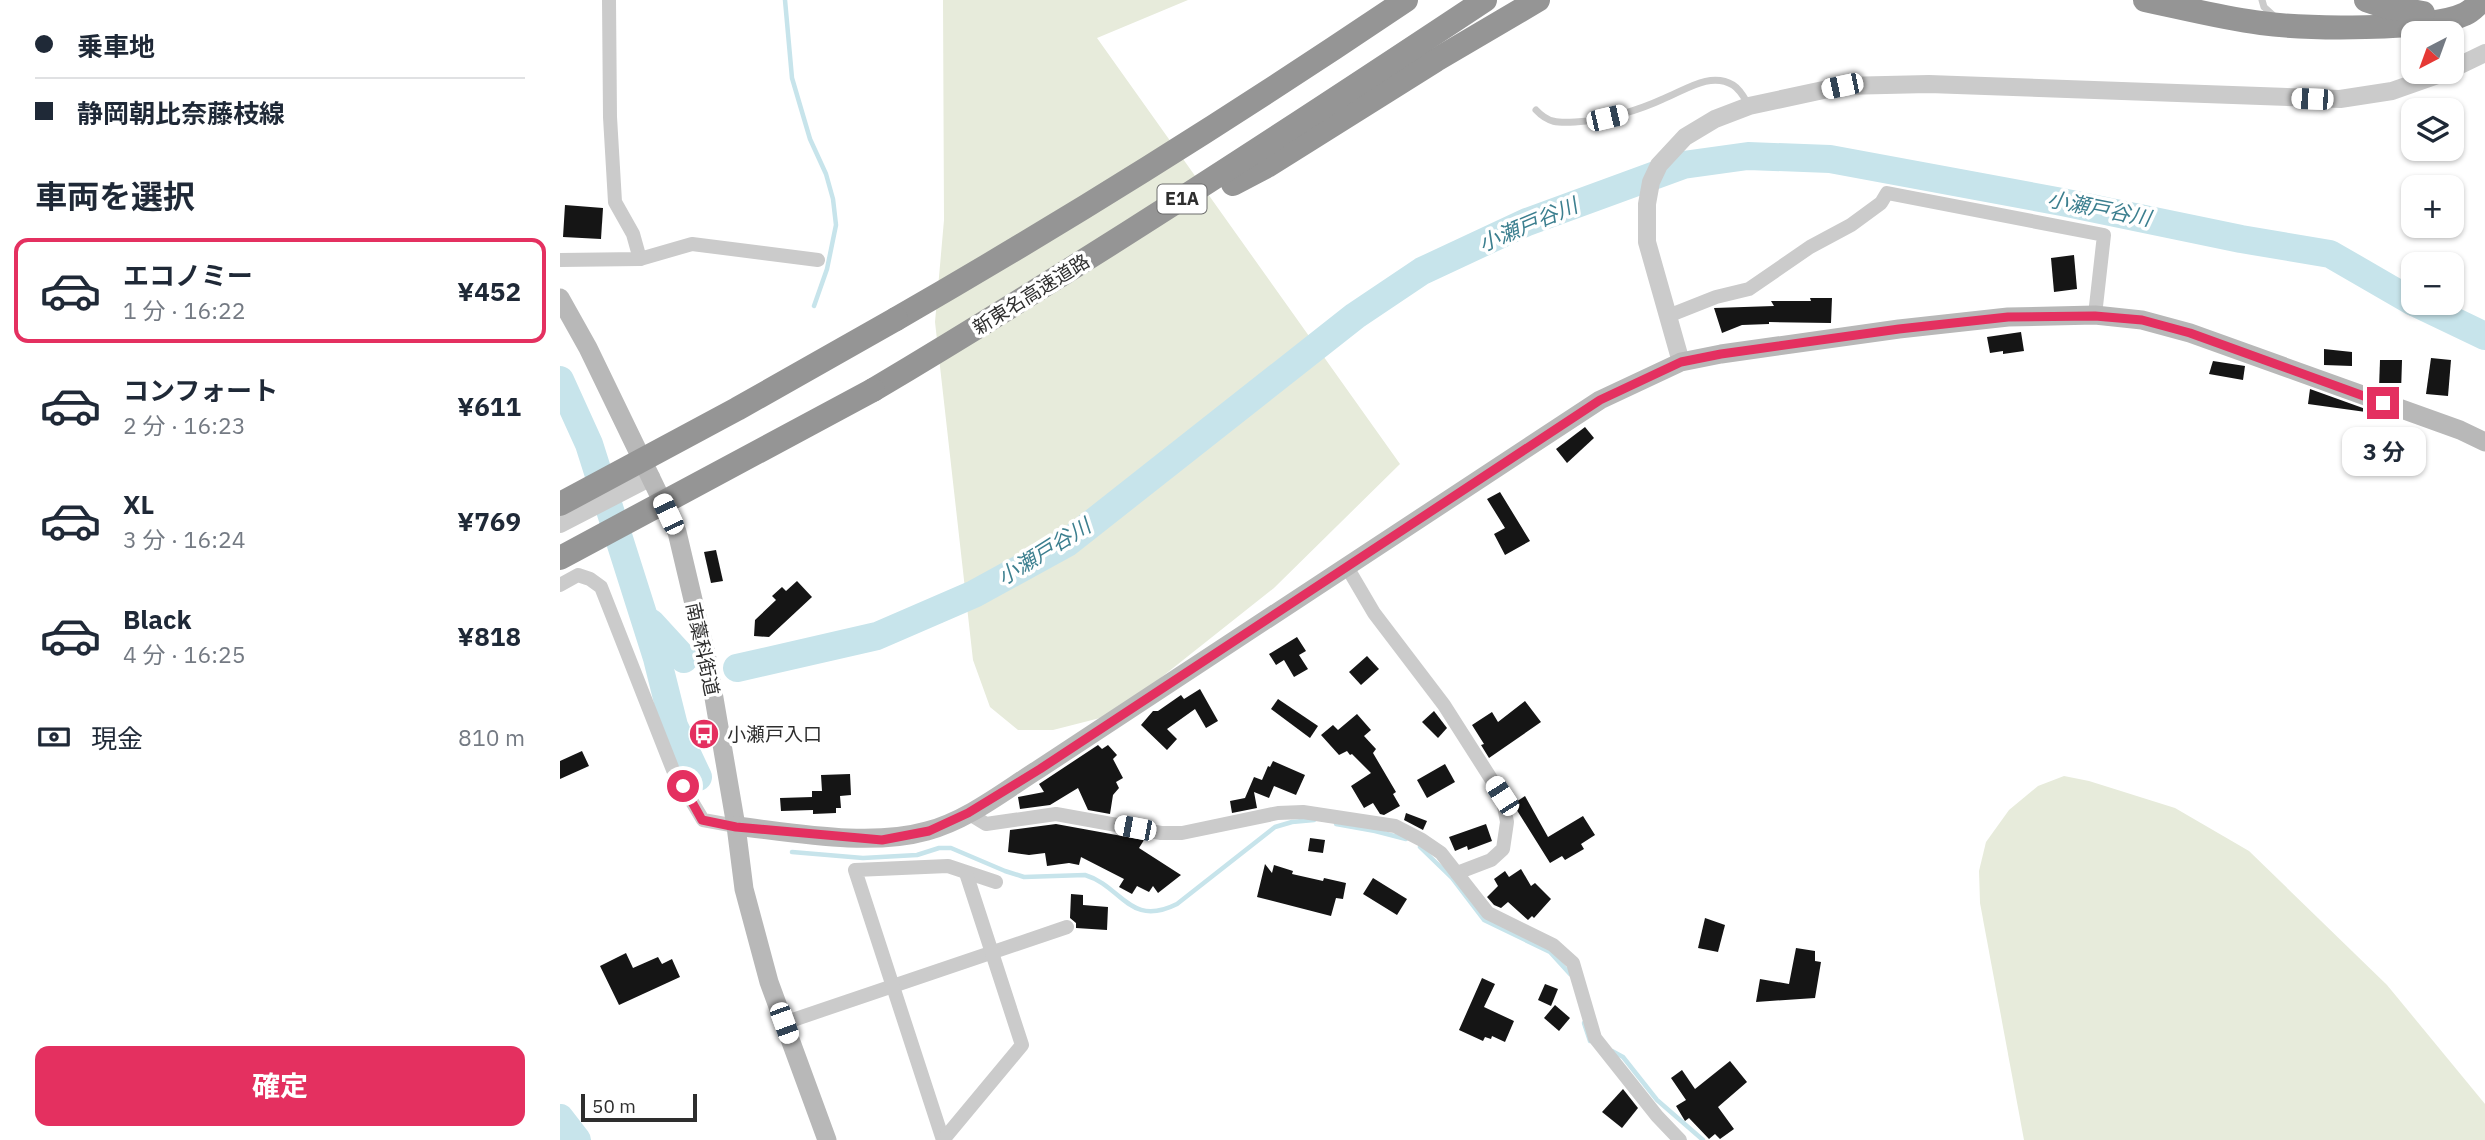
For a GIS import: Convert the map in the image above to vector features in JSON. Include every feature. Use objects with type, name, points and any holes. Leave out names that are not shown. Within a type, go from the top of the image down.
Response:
[{"type":"highway","name":"E1A","points":[[560,504],[737,409],[1006,255],[1261,98],[1406,0]]},
{"type":"highway","name":"新東名高速道路","points":[[560,558],[873,390],[1011,307],[1274,141],[1485,0]]},
{"type":"highway","points":[[1011,307],[1267,166],[1436,60],[1538,0]]},
{"type":"highway","points":[[2145,0],[2260,23],[2290,26],[2404,25],[2451,19],[2467,13],[2482,0]]},
{"type":"highway","points":[[2366,0],[2387,7],[2451,19]]},
{"type":"main road","name":"南藁科街道","points":[[560,298],[588,348],[677,532],[708,663],[744,888],[769,982],[827,1140]]},
{"type":"main road","points":[[736,827],[882,840],[929,831],[968,813],[1040,769],[1600,400],[1681,362],[1721,354],[2008,317],[2095,316],[2142,320],[2190,333],[2460,430],[2485,442]]},
{"type":"street","points":[[609,0],[610,117],[615,201],[633,234],[640,259]]},
{"type":"street","points":[[2464,63],[2485,53]]},
{"type":"street","points":[[1681,362],[1647,242],[1647,204],[1651,182],[1659,165],[1685,137],[1715,119],[1749,106],[1842,86],[1929,84],[2340,99],[2392,91],[2412,84]]},
{"type":"street","points":[[1668,316],[1716,297],[1749,289],[1810,247],[1851,225],[1881,203],[1887,193],[2104,235],[2095,316]]},
{"type":"street","points":[[560,260],[640,259],[692,244],[818,260]]},
{"type":"street","points":[[560,524],[651,477]]},
{"type":"street","points":[[1347,567],[1374,613],[1444,705],[1502,796],[1507,822],[1503,849],[1491,860],[1457,873]]},
{"type":"street","points":[[560,585],[578,576],[590,579],[601,587],[673,770],[702,820],[736,827]]},
{"type":"street","points":[[968,813],[986,824],[1056,814],[1161,833],[1182,833],[1278,813],[1303,812],[1395,826],[1441,853],[1488,913],[1553,945],[1573,963],[1595,1038],[1657,1116],[1680,1140]]},
{"type":"street","points":[[943,1140],[855,870],[948,866],[996,882]]},
{"type":"street","points":[[943,1140],[1022,1045],[966,873]]},
{"type":"street","points":[[784,1023],[1067,927]]},
{"type":"lane","points":[[2262,0],[2270,14],[2290,26]]},
{"type":"lane","points":[[1536,110],[1544,119],[1554,123],[1593,121],[1621,115],[1654,103],[1689,85],[1716,80],[1732,84],[1741,91],[1749,106]]},
{"type":"green space","points":[[943,0],[1188,0],[1097,38],[1400,464],[1274,588],[1134,699],[1100,718],[1053,730],[1018,730],[990,707],[973,660],[935,322],[944,220]]},
{"type":"green space","points":[[2064,776],[2089,781],[2175,808],[2249,851],[2387,985],[2485,1104],[2485,1140],[2024,1140],[1980,903],[1979,871],[1986,842],[2009,810],[2038,786]]},
{"type":"building","points":[[565,205],[603,208],[601,239],[563,237]]},
{"type":"building","points":[[2074,255],[2077,289],[2054,292],[2051,258]]},
{"type":"building","points":[[1810,298],[1832,298],[1831,323],[1769,322],[1742,325],[1722,333],[1714,308],[1774,306],[1771,301],[1811,301]]},
{"type":"building","points":[[2021,332],[2024,351],[1990,353],[1987,337]]},
{"type":"building","points":[[2324,349],[2352,352],[2352,366],[2324,365]]},
{"type":"building","points":[[2431,358],[2451,360],[2448,396],[2426,394]]},
{"type":"building","points":[[2380,360],[2402,360],[2401,393],[2379,388]]},
{"type":"building","points":[[2213,361],[2245,366],[2243,380],[2209,374]]},
{"type":"building","points":[[2310,389],[2374,412],[2308,404]]},
{"type":"building","points":[[1585,427],[1594,438],[1567,463],[1556,449]]},
{"type":"building","points":[[1500,492],[1530,541],[1505,555],[1494,534],[1505,528],[1487,499]]},
{"type":"building","points":[[716,550],[723,581],[711,583],[704,552]]},
{"type":"building","points":[[797,581],[812,597],[769,637],[754,636],[755,620],[776,600],[772,596],[782,587],[786,591]]},
{"type":"building","points":[[1297,637],[1306,651],[1299,655],[1308,669],[1294,677],[1284,660],[1276,665],[1269,654]]},
{"type":"building","points":[[1367,656],[1379,669],[1361,685],[1349,672]]},
{"type":"building","points":[[1200,689],[1218,721],[1206,728],[1195,709],[1167,729],[1177,739],[1167,750],[1141,725],[1153,711],[1158,711],[1181,695],[1184,699]]},
{"type":"building","points":[[1278,699],[1318,726],[1310,738],[1271,709]]},
{"type":"building","points":[[1525,701],[1541,722],[1489,758],[1472,725],[1492,712],[1498,722]]},
{"type":"building","points":[[1434,711],[1447,728],[1438,738],[1422,722]]},
{"type":"building","points":[[1357,714],[1371,730],[1364,736],[1376,749],[1373,753],[1396,792],[1393,794],[1400,806],[1384,815],[1380,814],[1373,803],[1364,808],[1351,786],[1371,773],[1347,751],[1339,755],[1321,735],[1333,725],[1338,730]]},
{"type":"building","points":[[1098,745],[1102,749],[1108,745],[1117,755],[1113,759],[1123,778],[1116,782],[1119,788],[1113,795],[1110,814],[1088,810],[1078,788],[1050,805],[1020,809],[1018,797],[1044,792],[1039,784]]},
{"type":"building","points":[[582,751],[589,766],[560,779],[560,761]]},
{"type":"building","points":[[1273,761],[1305,775],[1296,795],[1274,786],[1269,798],[1254,792],[1257,808],[1232,813],[1230,801],[1245,798],[1254,777],[1262,780]]},
{"type":"building","points":[[1445,764],[1455,782],[1427,798],[1417,780]]},
{"type":"building","points":[[850,774],[851,795],[840,796],[841,808],[836,808],[836,813],[813,814],[813,810],[781,811],[780,798],[812,797],[812,791],[822,791],[821,775]]},
{"type":"building","points":[[1525,796],[1548,837],[1583,816],[1595,835],[1581,844],[1584,849],[1565,860],[1562,856],[1550,863],[1513,804]]},
{"type":"building","points":[[1406,813],[1427,821],[1423,830],[1404,820]]},
{"type":"building","points":[[1056,824],[1144,840],[1139,848],[1181,875],[1158,893],[1153,886],[1149,892],[1137,886],[1132,894],[1119,887],[1124,879],[1081,857],[1079,865],[1069,863],[1047,866],[1045,853],[1029,855],[1008,852],[1010,830]]},
{"type":"building","points":[[1486,824],[1492,841],[1468,850],[1467,846],[1455,851],[1449,837]]},
{"type":"building","points":[[1310,838],[1325,840],[1323,853],[1308,851]]},
{"type":"building","points":[[1265,864],[1272,873],[1274,865],[1293,871],[1292,874],[1346,883],[1343,899],[1336,898],[1331,916],[1257,897]]},
{"type":"building","points":[[1521,869],[1531,886],[1535,883],[1551,899],[1534,918],[1532,916],[1528,920],[1508,902],[1501,908],[1487,897],[1498,886],[1494,879],[1505,871],[1509,877]]},
{"type":"building","points":[[1373,878],[1407,899],[1397,915],[1363,894]]},
{"type":"building","points":[[1071,894],[1083,895],[1083,905],[1108,907],[1107,930],[1076,928],[1076,923],[1070,918]]},
{"type":"building","points":[[1705,918],[1725,925],[1718,952],[1698,948]]},
{"type":"building","points":[[1796,948],[1815,951],[1815,961],[1821,962],[1815,998],[1756,1002],[1760,979],[1789,984]]},
{"type":"building","points":[[626,953],[633,968],[658,957],[662,964],[672,959],[680,977],[619,1005],[600,966]]},
{"type":"building","points":[[1482,978],[1495,984],[1484,1007],[1514,1021],[1505,1042],[1492,1036],[1491,1039],[1485,1037],[1483,1041],[1459,1030]]},
{"type":"building","points":[[1545,984],[1558,989],[1551,1006],[1538,1000]]},
{"type":"building","points":[[1555,1005],[1570,1018],[1559,1031],[1544,1018]]},
{"type":"building","points":[[1730,1061],[1747,1082],[1718,1107],[1734,1129],[1720,1139],[1715,1134],[1709,1139],[1689,1118],[1685,1121],[1676,1106],[1686,1100],[1671,1078],[1682,1070],[1695,1089]]},
{"type":"building","points":[[1623,1089],[1638,1108],[1622,1128],[1602,1112]]},
{"type":"waterway","points":[[785,0],[792,78],[810,139],[826,174],[836,225],[827,269],[814,306]]},
{"type":"waterway","name":"小瀬戸谷川","points":[[737,668],[877,636],[974,594],[1067,543],[1355,316],[1422,271],[1527,222],[1683,165],[1748,156],[1830,159],[2330,254],[2401,295]]},
{"type":"waterway","name":"小瀬戸谷川","points":[[2441,315],[2485,336]]},
{"type":"waterway","name":"小瀬戸谷川","points":[[560,380],[589,444],[657,658],[674,726],[698,777]]},
{"type":"waterway","name":"小瀬戸谷川","points":[[651,623],[684,659]]},
{"type":"waterway","points":[[792,852],[863,858],[917,855],[939,848],[951,848],[1024,877],[1085,875],[1098,880],[1127,903],[1148,911],[1177,904],[1275,827],[1314,820]]},
{"type":"waterway","points":[[1336,824],[1406,839]]},
{"type":"waterway","points":[[1420,847],[1452,878],[1484,920],[1550,952],[1570,974]]},
{"type":"waterway","points":[[1584,1023],[1590,1041]]},
{"type":"waterway","points":[[1612,1051],[1623,1057],[1657,1100],[1703,1140]]},
{"type":"waterway","points":[[560,1118],[577,1140]]},
{"type":"place","name":"小瀬戸入口","points":[[704,734]]},
{"type":"route","points":[[683,786],[702,820],[736,827],[882,840],[929,831],[968,813],[1040,769],[1600,400],[1681,362],[1899,329],[2008,317],[2095,316],[2142,320],[2190,333],[2383,403]]}]
